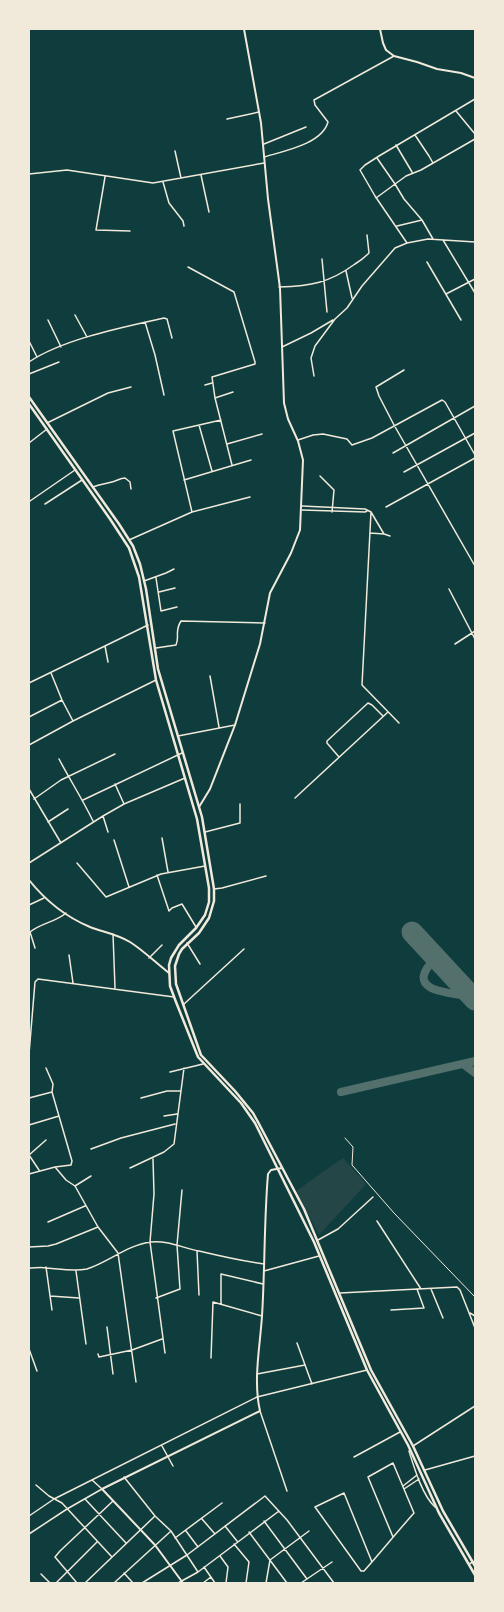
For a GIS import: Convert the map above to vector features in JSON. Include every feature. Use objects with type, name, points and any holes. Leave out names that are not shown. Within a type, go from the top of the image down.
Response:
[{"type":"main road","points":[[29,397],[93,487],[128,540],[136,553],[144,581],[163,689],[199,807],[205,832],[214,889],[214,901],[209,918],[199,932],[187,943],[179,954],[175,966],[176,984],[201,1055],[235,1090],[253,1113],[304,1209],[363,1358],[413,1446],[443,1511],[475,1566]]},
{"type":"main road","points":[[29,404],[110,519],[132,555],[141,584],[156,680],[197,819],[209,888],[208,902],[204,915],[196,928],[179,945],[169,965],[170,986],[174,997],[198,1057],[232,1093],[250,1115],[300,1211],[319,1256],[338,1293],[367,1370],[401,1431],[437,1509],[475,1575]]},
{"type":"main road","points":[[169,965],[173,964],[175,966]]},
{"type":"street","points":[[199,807],[210,789],[235,725],[260,644],[270,593],[291,553],[300,530],[302,510],[304,460],[298,440],[288,419],[284,403],[279,287],[264,158],[264,144],[244,29]]},
{"type":"street","points":[[380,29],[386,50],[394,56],[437,69],[461,73],[475,78]]},
{"type":"street","points":[[264,158],[311,142],[327,126],[328,122],[315,105],[314,100],[394,56]]},
{"type":"street","points":[[407,243],[376,198],[360,170],[365,165],[396,145],[475,99]]},
{"type":"street","points":[[456,111],[475,134]]},
{"type":"street","points":[[226,119],[259,112]]},
{"type":"street","points":[[264,144],[306,127]]},
{"type":"street","points":[[415,135],[433,163]]},
{"type":"street","points":[[376,198],[412,172],[421,170],[475,139]]},
{"type":"street","points":[[396,145],[412,172]]},
{"type":"street","points":[[175,151],[181,178]]},
{"type":"street","points":[[377,158],[404,199],[422,220],[433,239]]},
{"type":"street","points":[[29,174],[59,170],[152,183],[265,162]]},
{"type":"street","points":[[201,174],[209,212]]},
{"type":"street","points":[[105,177],[96,230],[130,231]]},
{"type":"street","points":[[163,182],[169,203],[184,226]]},
{"type":"street","points":[[396,226],[422,220]]},
{"type":"street","points":[[279,287],[304,286],[325,282],[346,271],[368,254],[370,250],[367,235]]},
{"type":"street","points":[[282,346],[311,333],[335,319],[347,308],[352,299],[390,252],[395,248],[407,243],[433,239],[475,242]]},
{"type":"street","points":[[443,239],[475,293]]},
{"type":"street","points":[[322,258],[327,312]]},
{"type":"street","points":[[427,262],[461,320]]},
{"type":"street","points":[[188,267],[234,292],[255,364],[212,377],[212,383],[232,465]]},
{"type":"street","points":[[346,271],[352,299]]},
{"type":"street","points":[[446,294],[475,279]]},
{"type":"street","points":[[75,315],[87,337]]},
{"type":"street","points":[[29,362],[37,357],[87,337],[166,318],[172,338]]},
{"type":"street","points":[[314,376],[311,358],[312,352],[335,319]]},
{"type":"street","points":[[48,320],[61,347]]},
{"type":"street","points":[[145,322],[155,355],[164,395]]},
{"type":"street","points":[[29,341],[37,357]]},
{"type":"street","points":[[29,374],[59,362]]},
{"type":"street","points":[[404,370],[376,387],[379,396],[475,566]]},
{"type":"street","points":[[205,385],[212,383]]},
{"type":"street","points":[[48,423],[108,393],[131,387]]},
{"type":"street","points":[[216,398],[233,392]]},
{"type":"street","points":[[298,440],[313,435],[323,434],[347,439],[352,445],[356,445],[444,400],[475,456],[386,507]]},
{"type":"street","points":[[393,452],[475,406]]},
{"type":"street","points":[[192,512],[173,431],[221,420]]},
{"type":"street","points":[[200,425],[212,472]]},
{"type":"street","points":[[29,443],[47,429]]},
{"type":"street","points":[[404,472],[475,433]]},
{"type":"street","points":[[227,444],[262,434]]},
{"type":"street","points":[[184,480],[251,460]]},
{"type":"street","points":[[30,501],[75,470]]},
{"type":"street","points":[[320,476],[334,490],[332,512]]},
{"type":"street","points":[[93,487],[104,482],[112,482],[125,478],[130,482],[131,489]]},
{"type":"street","points":[[45,504],[82,480]]},
{"type":"street","points":[[128,540],[192,512],[250,497]]},
{"type":"street","points":[[302,506],[365,509],[371,512],[384,534]]},
{"type":"street","points":[[302,510],[332,512],[367,511]]},
{"type":"street","points":[[371,512],[362,685],[399,723]]},
{"type":"street","points":[[370,533],[390,536]]},
{"type":"street","points":[[144,581],[156,578],[174,569]]},
{"type":"street","points":[[156,578],[161,611],[177,607]]},
{"type":"street","points":[[159,592],[175,588]]},
{"type":"street","points":[[449,589],[475,639]]},
{"type":"street","points":[[155,648],[176,645],[177,628],[180,621],[265,623]]},
{"type":"street","points":[[29,683],[148,625]]},
{"type":"street","points":[[455,644],[475,631]]},
{"type":"street","points":[[105,646],[108,662]]},
{"type":"street","points":[[51,673],[72,721]]},
{"type":"street","points":[[210,676],[219,727]]},
{"type":"street","points":[[29,745],[72,721],[156,680]]},
{"type":"street","points":[[29,717],[62,700]]},
{"type":"street","points":[[339,757],[327,743],[339,729],[368,703],[383,716]]},
{"type":"street","points":[[295,798],[388,712]]},
{"type":"street","points":[[177,736],[235,725]]},
{"type":"street","points":[[34,799],[68,776],[115,754]]},
{"type":"street","points":[[83,800],[182,754]]},
{"type":"street","points":[[59,759],[83,800],[93,821]]},
{"type":"street","points":[[29,863],[93,821],[124,804],[185,778]]},
{"type":"street","points":[[115,784],[124,804]]},
{"type":"street","points":[[29,789],[61,843]]},
{"type":"street","points":[[205,832],[240,823],[240,804]]},
{"type":"street","points":[[48,822],[68,809]]},
{"type":"street","points":[[103,816],[108,832]]},
{"type":"street","points":[[162,838],[168,872]]},
{"type":"street","points":[[114,840],[129,887]]},
{"type":"street","points":[[77,863],[106,897],[157,875],[205,866]]},
{"type":"street","points":[[157,875],[169,911],[172,908],[182,904],[196,928]]},
{"type":"street","points":[[214,889],[266,876]]},
{"type":"street","points":[[29,880],[44,898],[66,913],[89,927],[113,934],[130,942],[169,973]]},
{"type":"street","points":[[29,905],[44,898]]},
{"type":"street","points":[[35,948],[30,932],[48,922],[59,919],[66,913]]},
{"type":"street","points":[[113,934],[115,988]]},
{"type":"street","points":[[187,943],[200,964]]},
{"type":"street","points":[[149,958],[162,945]]},
{"type":"street","points":[[183,1005],[244,949]]},
{"type":"street","points":[[69,955],[73,983]]},
{"type":"street","points":[[29,1054],[35,982],[38,979],[174,997]]},
{"type":"street","points":[[170,1072],[203,1064]]},
{"type":"street","points":[[29,1174],[39,1170],[71,1165],[72,1163],[52,1092],[53,1084],[46,1068]]},
{"type":"street","points":[[130,1168],[153,1159],[174,1144],[175,1124],[184,1068]]},
{"type":"street","points":[[141,1098],[167,1091],[181,1091]]},
{"type":"street","points":[[29,1098],[52,1092]]},
{"type":"street","points":[[164,1116],[177,1114]]},
{"type":"street","points":[[29,1125],[59,1116]]},
{"type":"street","points":[[91,1149],[121,1138],[175,1124]]},
{"type":"street","points":[[39,1170],[29,1155],[46,1140]]},
{"type":"street","points":[[153,1159],[154,1194],[150,1242],[156,1298],[165,1353]]},
{"type":"street","points":[[55,1167],[66,1180],[75,1186],[98,1227],[118,1253],[136,1382]]},
{"type":"street","points":[[282,1168],[271,1170],[268,1174],[257,1397],[287,1491]]},
{"type":"street","points":[[75,1186],[91,1176]]},
{"type":"street","points":[[156,1298],[180,1289],[177,1245],[182,1190]]},
{"type":"street","points":[[317,1241],[338,1228],[373,1197]]},
{"type":"street","points":[[48,1222],[86,1205]]},
{"type":"street","points":[[377,1221],[421,1288]]},
{"type":"street","points":[[29,1247],[48,1246],[98,1227]]},
{"type":"street","points":[[29,1268],[76,1271],[97,1265],[118,1253],[150,1242],[166,1242],[197,1251],[264,1264]]},
{"type":"street","points":[[197,1251],[199,1295]]},
{"type":"street","points":[[264,1271],[319,1256]]},
{"type":"street","points":[[46,1268],[52,1310]]},
{"type":"street","points":[[76,1271],[86,1344]]},
{"type":"street","points":[[221,1304],[221,1274],[263,1284]]},
{"type":"street","points":[[338,1293],[457,1287],[460,1290],[475,1328]]},
{"type":"street","points":[[431,1288],[443,1318]]},
{"type":"street","points":[[391,1310],[424,1308],[417,1289]]},
{"type":"street","points":[[50,1296],[80,1298]]},
{"type":"street","points":[[211,1358],[213,1302],[262,1316]]},
{"type":"street","points":[[470,1313],[475,1316]]},
{"type":"street","points":[[107,1327],[113,1374]]},
{"type":"street","points":[[98,1354],[99,1357],[132,1350],[162,1339]]},
{"type":"street","points":[[297,1343],[312,1384]]},
{"type":"street","points":[[29,1349],[37,1371]]},
{"type":"street","points":[[257,1374],[304,1365]]},
{"type":"street","points":[[29,1516],[54,1499],[257,1397],[367,1370]]},
{"type":"street","points":[[413,1446],[475,1406]]},
{"type":"street","points":[[29,1534],[67,1509],[124,1477],[260,1410]]},
{"type":"street","points":[[354,1457],[401,1431]]},
{"type":"street","points":[[408,1445],[417,1475],[430,1502],[437,1509]]},
{"type":"street","points":[[162,1446],[173,1466]]},
{"type":"street","points":[[424,1470],[475,1456]]},
{"type":"street","points":[[372,1562],[344,1493],[315,1507],[361,1571],[364,1571],[372,1562],[393,1537],[414,1513],[393,1463],[368,1477],[393,1537]]},
{"type":"street","points":[[403,1486],[417,1475]]},
{"type":"street","points":[[124,1477],[155,1516],[171,1531],[198,1572]]},
{"type":"street","points":[[404,1489],[419,1478]]},
{"type":"street","points":[[92,1480],[155,1545],[183,1582]]},
{"type":"street","points":[[36,1485],[54,1499],[62,1503],[112,1557]]},
{"type":"street","points":[[142,1583],[187,1555],[265,1496],[300,1537],[334,1583]]},
{"type":"street","points":[[85,1499],[126,1543]]},
{"type":"street","points":[[77,1583],[55,1557],[113,1501]]},
{"type":"street","points":[[175,1538],[222,1503]]},
{"type":"street","points":[[178,1583],[183,1582],[204,1568],[249,1532],[279,1511]]},
{"type":"street","points":[[85,1583],[155,1516]]},
{"type":"street","points":[[202,1518],[215,1534]]},
{"type":"street","points":[[264,1521],[308,1579]]},
{"type":"street","points":[[225,1526],[238,1541]]},
{"type":"street","points":[[114,1583],[171,1531]]},
{"type":"street","points":[[186,1531],[198,1547]]},
{"type":"street","points":[[266,1583],[270,1560],[309,1531]]},
{"type":"street","points":[[249,1532],[287,1583]]},
{"type":"street","points":[[56,1583],[97,1542]]},
{"type":"street","points":[[234,1544],[248,1562],[246,1583]]},
{"type":"street","points":[[219,1555],[228,1567],[226,1583]]},
{"type":"street","points":[[300,1583],[332,1562]]},
{"type":"street","points":[[469,1564],[474,1562]]},
{"type":"street","points":[[204,1568],[215,1583]]},
{"type":"street","points":[[124,1573],[133,1583]]},
{"type":"street","points":[[41,1574],[50,1583]]},
{"type":"street","points":[[204,1583],[211,1577]]},
{"type":"lane","points":[[345,1138],[352,1147],[352,1165],[394,1213],[475,1297]]},
{"type":"shaded area","points":[[343,1158],[366,1184],[319,1235],[296,1191]]},
{"type":"taxiway","points":[[436,958],[427,969],[424,977],[426,984],[441,991],[471,996]]},
{"type":"taxiway","points":[[341,1092],[475,1061]]},
{"type":"taxiway","points":[[463,1064],[475,1073]]},
{"type":"runway","points":[[412,932],[475,1000]]}]
